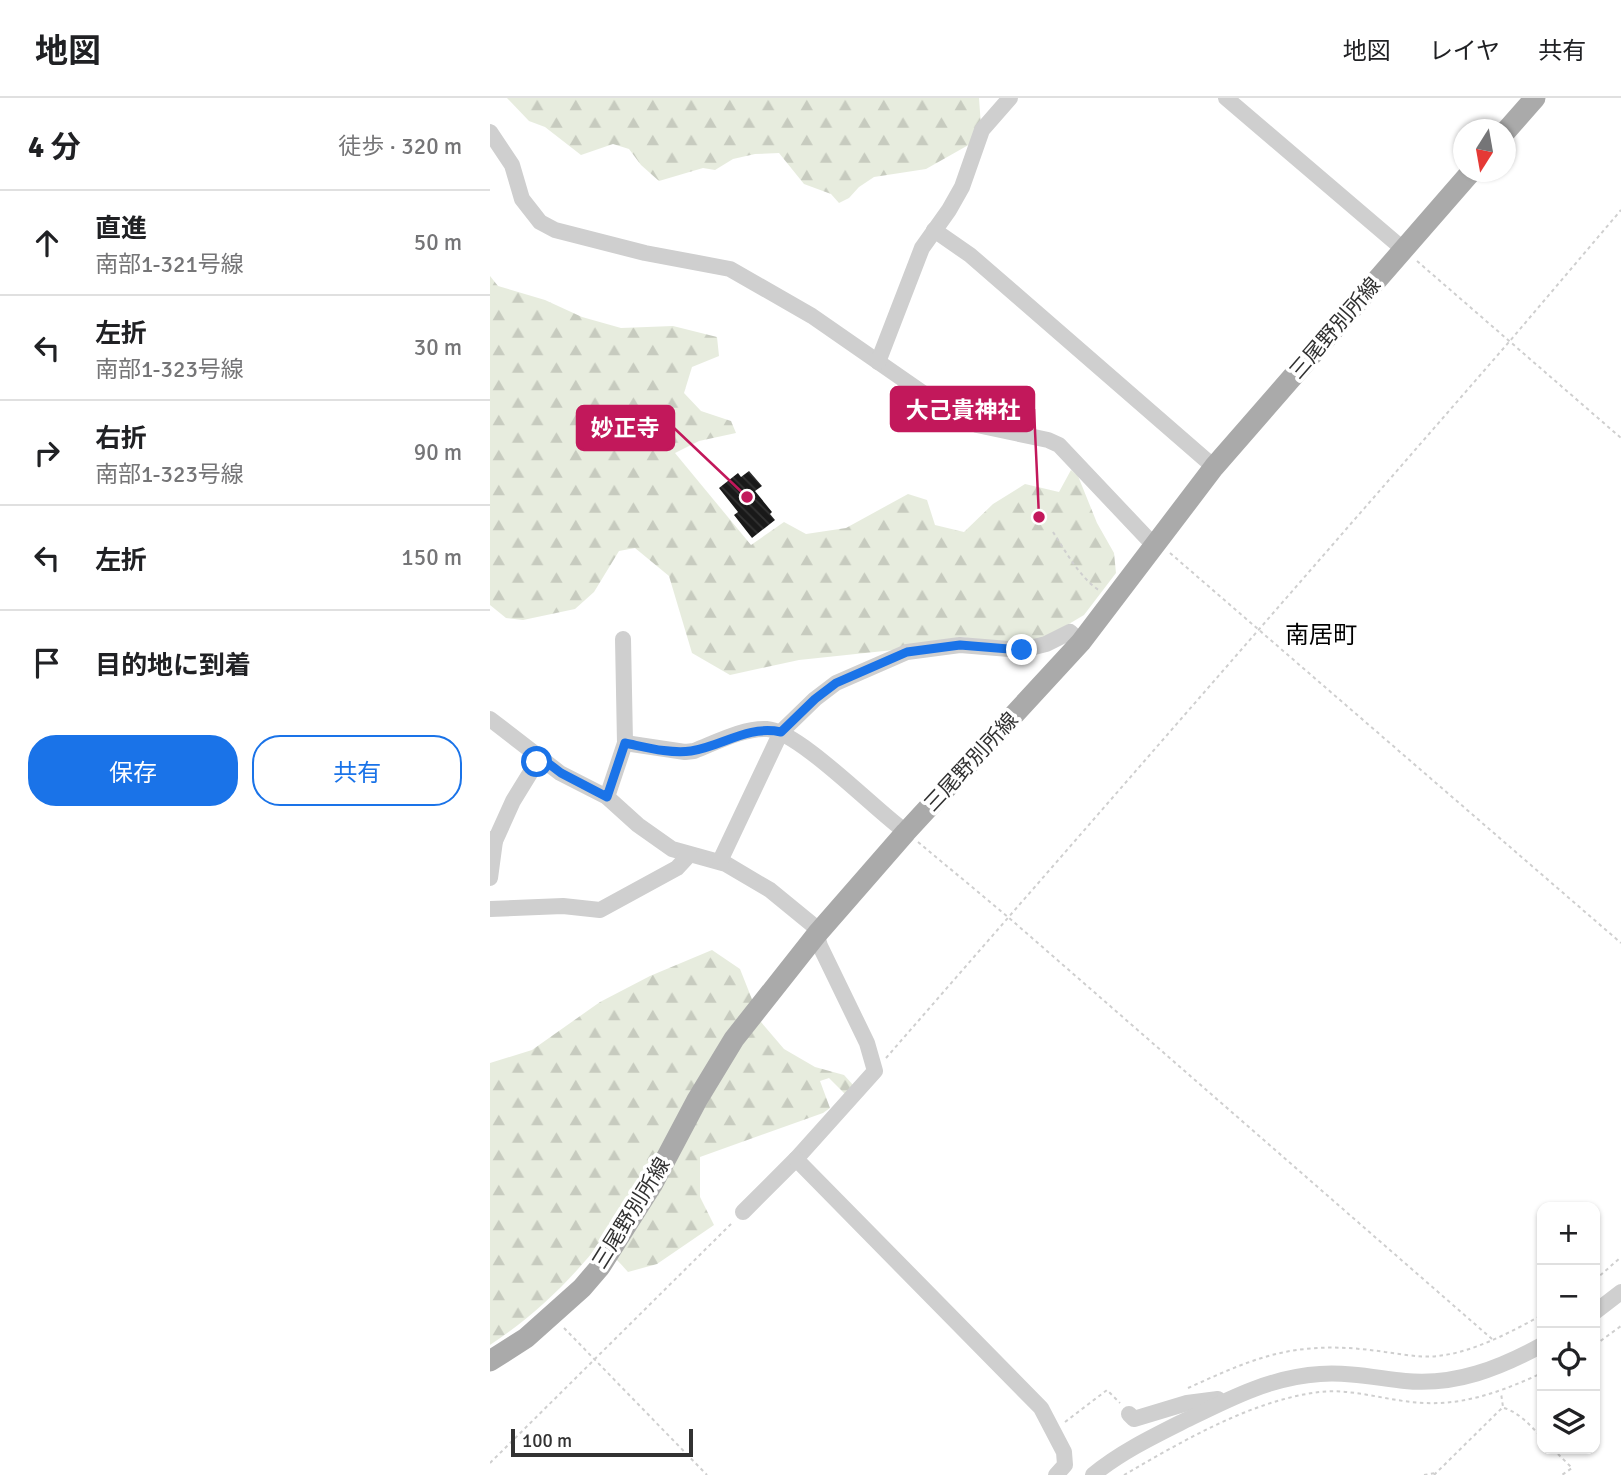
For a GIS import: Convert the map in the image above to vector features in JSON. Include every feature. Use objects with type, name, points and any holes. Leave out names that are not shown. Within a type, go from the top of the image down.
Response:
[{"type":"main road","points":[[1516,120],[1535,98]]},
{"type":"main road","name":"三尾野別所線","points":[[490,1361],[526,1338],[582,1288],[600,1267],[652,1185],[697,1100],[734,1039],[817,933],[1081,642],[1214,467],[1462,182]]},
{"type":"street","points":[[878,362],[922,248],[962,187],[982,130],[1010,98]]},
{"type":"street","points":[[1226,98],[1403,249]]},
{"type":"street","points":[[490,132],[512,165],[522,199],[540,222],[555,230],[645,253],[730,270],[812,316],[946,409],[977,425],[1048,440],[1059,445],[1147,538],[1156,541]]},
{"type":"street","points":[[934,230],[970,256],[1214,467]]},
{"type":"street","points":[[720,862],[781,732],[836,683],[907,652],[960,645],[1022,650],[1046,644],[1070,632],[1081,642]]},
{"type":"street","points":[[607,797],[625,743],[623,639]]},
{"type":"street","points":[[490,719],[561,773],[607,797],[638,825],[673,849],[720,862],[770,890],[814,926],[820,946],[867,1044],[875,1071],[796,1159],[743,1212]]},
{"type":"street","points":[[625,743],[685,752],[754,731],[768,729],[781,732],[804,746],[906,832]]},
{"type":"street","points":[[490,878],[492,840],[540,757]]},
{"type":"street","points":[[490,909],[563,906],[600,910],[677,868],[689,855]]},
{"type":"street","points":[[796,1159],[1041,1408],[1063,1452],[1065,1465],[1056,1475]]},
{"type":"street","points":[[1600,1308],[1621,1292]]},
{"type":"street","points":[[1093,1475],[1154,1436],[1231,1398],[1281,1379],[1340,1373],[1408,1381],[1452,1381],[1514,1360],[1537,1348]]},
{"type":"street","points":[[1129,1414],[1134,1419],[1187,1403],[1231,1398]]},
{"type":"path","points":[[875,1071],[1621,210]]},
{"type":"path","points":[[1403,249],[1621,438]]},
{"type":"path","points":[[1053,532],[1093,586],[1112,600]]},
{"type":"path","points":[[1156,541],[1621,943]]},
{"type":"path","points":[[906,832],[1008,917],[1492,1339]]},
{"type":"path","points":[[490,1463],[743,1212]]},
{"type":"path","points":[[1600,1276],[1621,1257]]},
{"type":"path","points":[[552,1315],[707,1475]]},
{"type":"path","points":[[1600,1341],[1621,1326]]},
{"type":"path","points":[[1124,1475],[1224,1422],[1294,1396],[1338,1392],[1424,1403],[1459,1402],[1501,1391],[1537,1375]]},
{"type":"path","points":[[1501,1391],[1503,1408]]},
{"type":"path","points":[[1503,1408],[1513,1410],[1537,1433]]},
{"type":"path","points":[[1424,1475],[1435,1474],[1503,1408]]},
{"type":"path","points":[[1558,1454],[1572,1468],[1562,1475]]},
{"type":"green space","points":[[507,98],[979,98],[981,126],[972,143],[926,169],[874,177],[839,203],[831,194],[804,184],[779,153],[755,154],[733,159],[715,170],[703,168],[659,181],[641,165],[629,149],[613,144],[581,155],[545,127],[529,121]]},
{"type":"green space","points":[[490,276],[498,286],[545,300],[582,317],[621,328],[673,326],[717,337],[719,356],[692,367],[684,393],[701,411],[731,421],[736,433],[699,441],[675,453],[751,545],[784,522],[806,534],[846,528],[908,494],[927,500],[935,525],[964,532],[993,504],[1025,484],[1059,492],[1071,470],[1078,476],[1097,523],[1114,553],[1116,573],[1084,615],[1042,640],[1006,644],[961,637],[903,649],[799,660],[730,675],[692,653],[669,576],[635,548],[619,551],[594,592],[575,609],[523,620],[506,618],[490,605]]},
{"type":"green space","points":[[712,950],[740,969],[761,1022],[784,1049],[815,1067],[844,1075],[854,1086],[845,1094],[829,1078],[820,1081],[830,1108],[823,1113],[700,1157],[700,1197],[714,1225],[657,1264],[628,1272],[601,1242],[550,1298],[490,1345],[490,1063],[532,1050],[600,1002],[650,976]]},
{"type":"building","points":[[749,471],[762,486],[755,491],[775,520],[752,538],[734,515],[738,512],[719,488],[738,473],[741,477]]},
{"type":"place","name":"妙正寺","points":[[747,497]]},
{"type":"place","name":"大己貴神社","points":[[1039,517]]},
{"type":"district","name":"南居町","points":[[1321,635]]},
{"type":"route","points":[[537,762],[540,757],[561,773],[607,797],[625,743],[685,752],[754,731],[768,729],[781,732],[836,683],[907,652],[960,645],[1022,650]]}]
